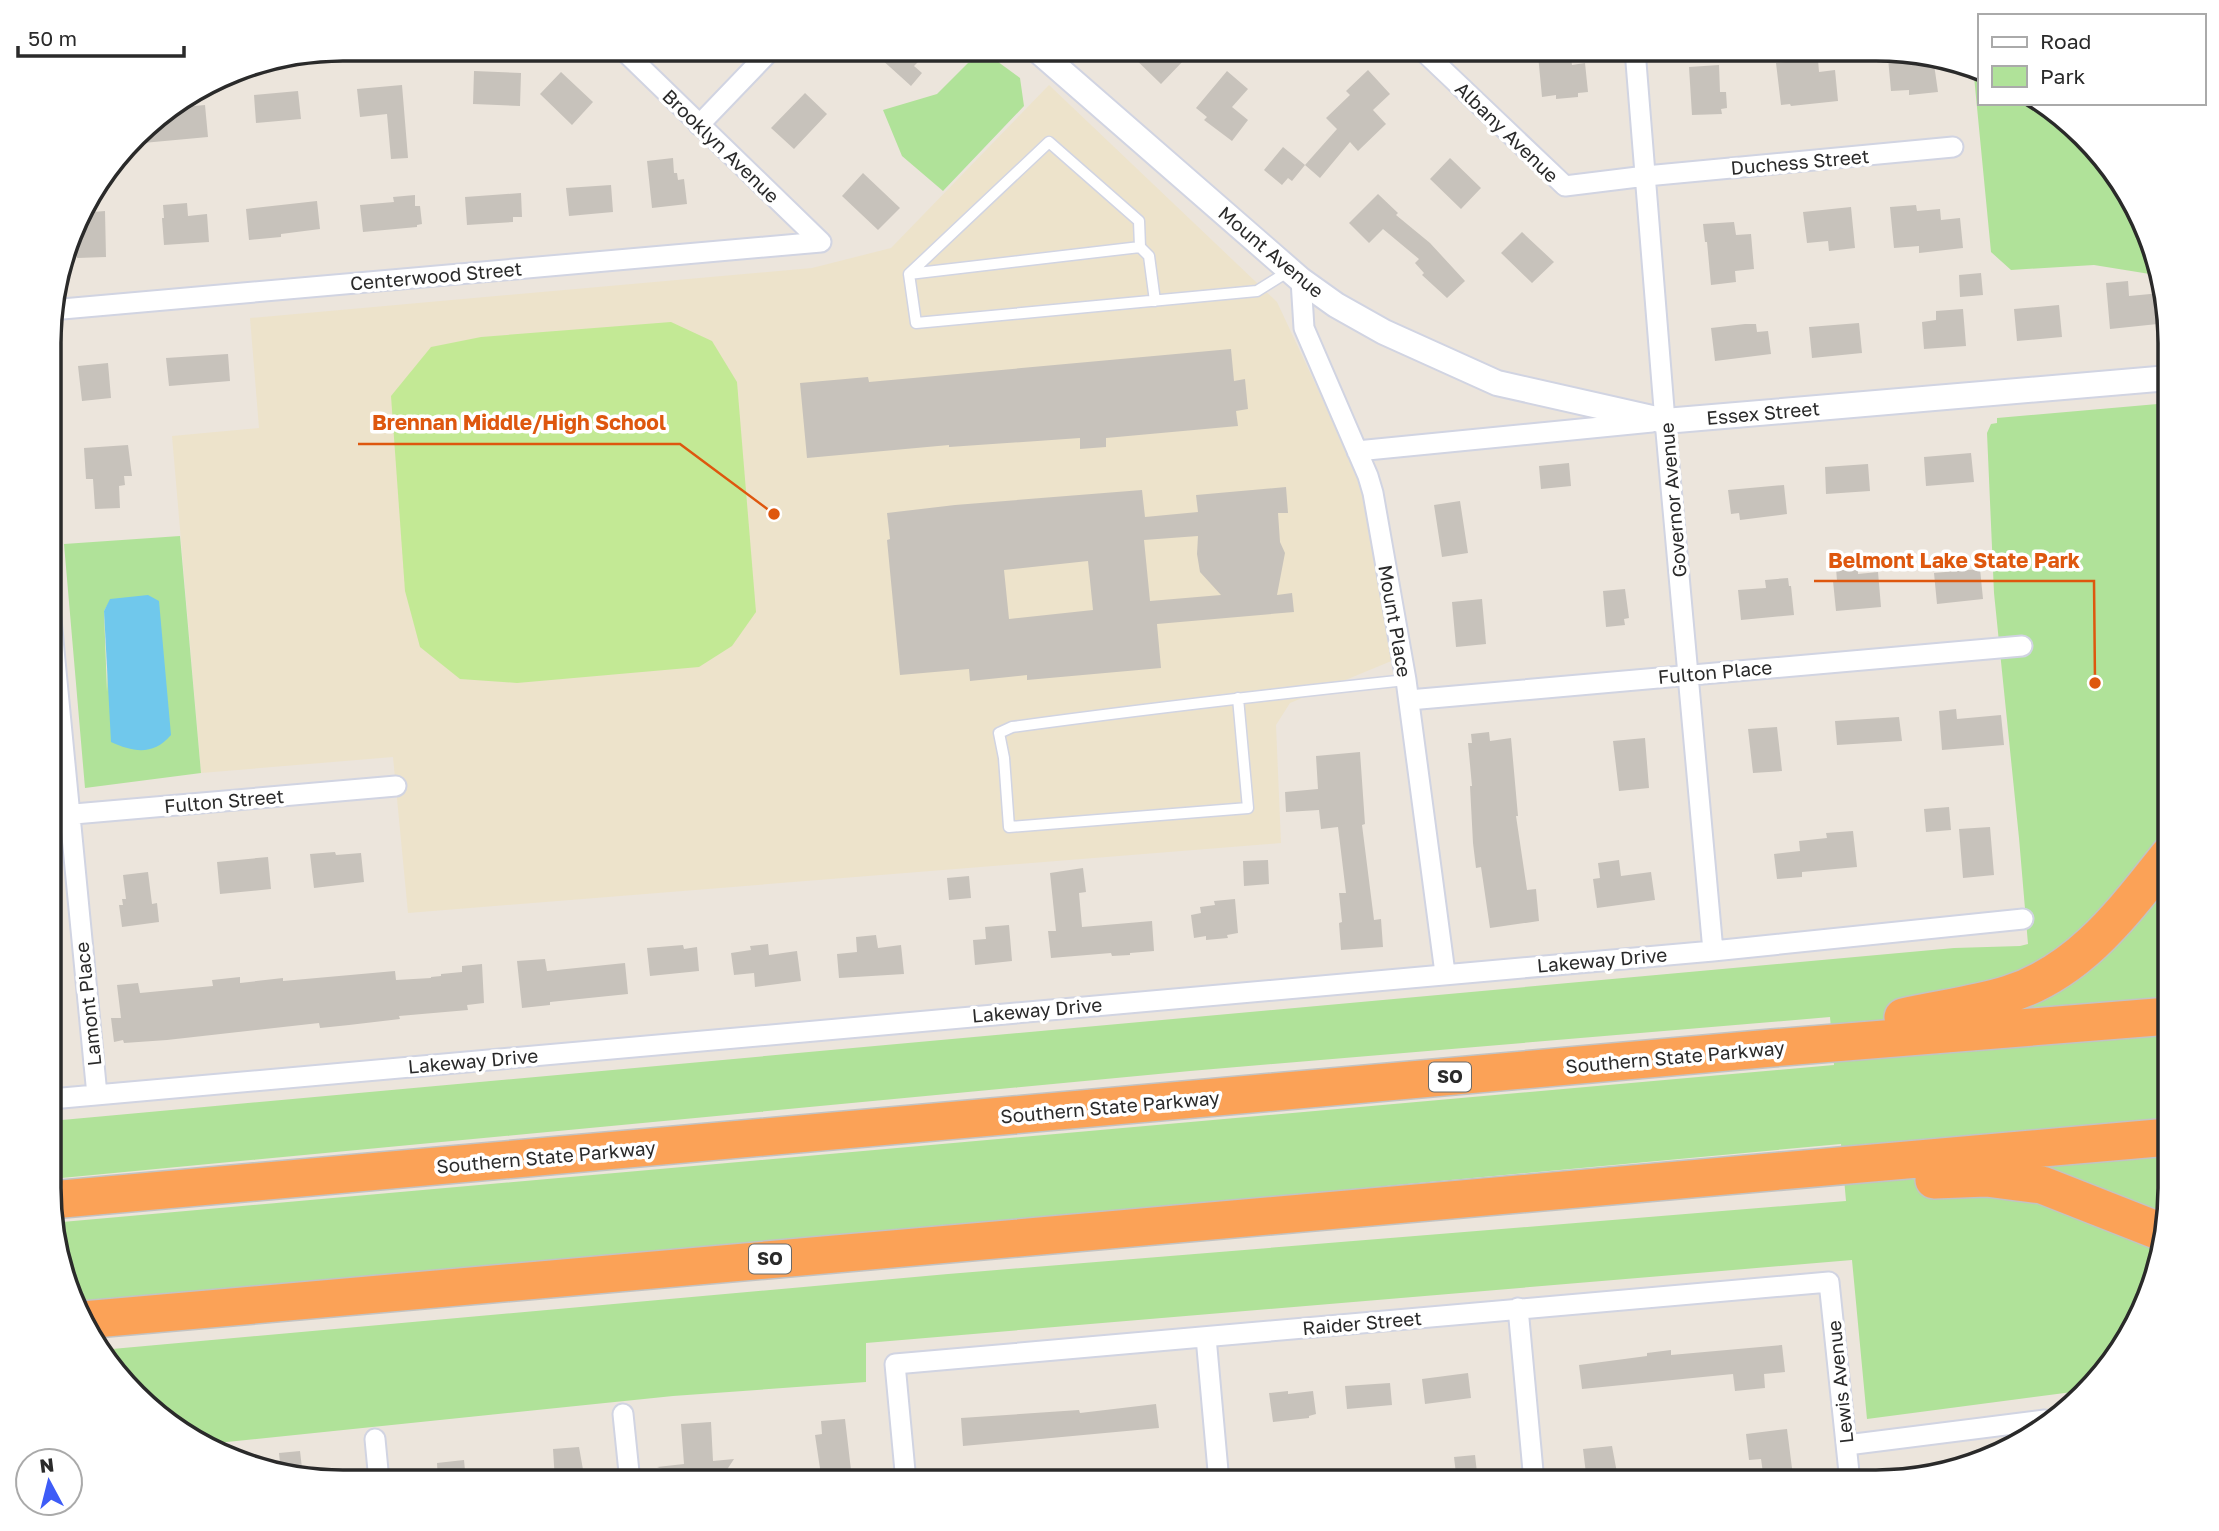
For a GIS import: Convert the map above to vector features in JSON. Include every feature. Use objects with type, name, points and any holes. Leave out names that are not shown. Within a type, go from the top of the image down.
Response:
[{"type":"highway","points":[[1772,1048],[1926,1012],[1970,1005],[2018,991],[2046,979],[2089,949],[2158,869]]},
{"type":"highway","name":"Southern State Parkway","points":[[62,1199],[1772,1048],[2158,1017]]},
{"type":"highway","name":"SO","points":[[93,1319],[2158,1138]]},
{"type":"highway","points":[[1784,1170],[1942,1180],[1986,1178],[2024,1181],[2057,1190],[2154,1229]]},
{"type":"street","name":"Brooklyn Avenue","points":[[634,61],[821,242]]},
{"type":"street","points":[[699,125],[760,61]]},
{"type":"street","name":"Mount Avenue","points":[[1050,61],[1295,275],[1336,305],[1384,332],[1497,383],[1665,421]]},
{"type":"street","name":"Albany Avenue","points":[[1434,61],[1564,186],[1646,176]]},
{"type":"street","name":"Governor Avenue","points":[[1636,61],[1665,421],[1713,951]]},
{"type":"street","name":"Duchess Street","points":[[1646,176],[1953,147]]},
{"type":"street","name":"Centerwood Street","points":[[64,309],[821,242]]},
{"type":"street","name":"Mount Place","points":[[1295,275],[1304,328],[1373,493],[1407,690],[1445,973]]},
{"type":"street","name":"Essex Street","points":[[1357,451],[1665,421],[2158,379]]},
{"type":"street","name":"Fulton Place","points":[[1407,690],[1689,674],[2022,646]]},
{"type":"street","name":"Fulton Street","points":[[61,815],[396,786]]},
{"type":"street","name":"Lamont Place","points":[[61,823],[97,1095]]},
{"type":"street","name":"Lakeway Drive","points":[[61,1098],[1713,951],[2023,919]]},
{"type":"street","name":"Raider Street","points":[[905,1470],[895,1364],[1829,1282]]},
{"type":"street","name":"Lewis Avenue","points":[[1829,1282],[1849,1470]]},
{"type":"street","points":[[1518,1308],[1533,1470]]},
{"type":"street","points":[[1206,1337],[1218,1470]]},
{"type":"street","points":[[623,1414],[628,1470]]},
{"type":"street","points":[[1847,1445],[2034,1421]]},
{"type":"street","points":[[375,1438],[378,1470]]},
{"type":"lane","points":[[909,274],[1049,142],[1139,221],[1140,247],[1149,256],[1154,301]]},
{"type":"lane","points":[[909,274],[1140,247]]},
{"type":"lane","points":[[909,274],[916,323],[1257,291],[1295,275]]},
{"type":"lane","points":[[1238,698],[1248,808],[1009,827],[1004,758],[999,733],[1012,727],[1238,698],[1407,690]]},
{"type":"shaded area","points":[[1049,85],[1277,302],[1366,492],[1401,657],[1290,703],[1276,725],[1281,843],[408,913],[393,757],[201,773],[172,436],[259,428],[250,318],[812,268],[891,248]]},
{"type":"green space","points":[[997,61],[1020,78],[1024,106],[943,191],[902,156],[883,110],[937,94],[968,63]]},
{"type":"green space","points":[[1974,79],[1978,81],[1978,105],[2027,105],[2048,119],[2088,157],[2100,171],[2129,218],[2149,274],[2094,265],[2011,270],[1991,252]]},
{"type":"green space","points":[[671,322],[712,341],[737,382],[756,612],[732,646],[699,667],[517,683],[460,679],[420,647],[405,591],[391,396],[431,347],[481,337]]},
{"type":"green space","points":[[2158,404],[2157,1206],[2148,1261],[2129,1313],[2100,1360],[2070,1392],[1867,1419],[1852,1260],[866,1343],[866,1382],[673,1396],[222,1442],[171,1412],[131,1374],[112,1349],[948,1274],[1846,1201],[1841,1144],[390,1278],[86,1303],[71,1261],[64,1222],[1834,1065],[1830,1017],[1190,1071],[61,1178],[61,1120],[1954,948],[2028,944],[1994,593],[1987,433],[1991,424],[1997,423],[1997,418]]},
{"type":"green space","points":[[180,536],[201,773],[85,788],[64,544]],"holes":[[[111,599],[107,692],[104,611]]]},
{"type":"water","points":[[148,595],[159,601],[171,735],[150,749],[135,750],[111,742],[104,611],[110,599]]},
{"type":"building","points":[[883,61],[919,61],[914,66],[922,73],[911,86]]},
{"type":"building","points":[[1137,61],[1183,61],[1161,84]]},
{"type":"building","points":[[1539,61],[1571,61],[1572,65],[1585,63],[1588,92],[1578,93],[1578,97],[1542,97]]},
{"type":"building","points":[[1818,61],[1819,72],[1835,70],[1838,101],[1781,105],[1776,63]]},
{"type":"building","points":[[1888,62],[1935,68],[1938,92],[1909,95],[1909,90],[1891,91]]},
{"type":"building","points":[[1719,65],[1720,92],[1726,92],[1727,108],[1721,109],[1722,114],[1692,115],[1689,67]]},
{"type":"building","points":[[1368,70],[1390,94],[1373,110],[1386,124],[1358,151],[1350,142],[1320,178],[1305,165],[1337,129],[1326,118],[1350,95],[1346,91]]},
{"type":"building","points":[[474,71],[521,73],[520,106],[473,104]]},
{"type":"building","points":[[1227,71],[1248,89],[1232,107],[1248,120],[1232,141],[1204,120],[1207,117],[1196,108]]},
{"type":"building","points":[[561,72],[593,102],[572,125],[540,94]]},
{"type":"building","points":[[402,85],[408,158],[391,159],[387,114],[360,117],[357,89]]},
{"type":"building","points":[[298,91],[301,119],[256,123],[254,95]]},
{"type":"building","points":[[805,93],[827,114],[794,149],[771,128]]},
{"type":"building","points":[[205,105],[208,137],[145,143],[171,119],[190,106]]},
{"type":"building","points":[[1283,147],[1305,165],[1292,181],[1288,178],[1282,185],[1264,170]]},
{"type":"building","points":[[673,158],[674,173],[677,173],[678,180],[684,179],[687,204],[652,208],[647,161]]},
{"type":"building","points":[[1450,158],[1481,188],[1461,209],[1430,179]]},
{"type":"building","points":[[863,173],[900,208],[878,230],[842,196]]},
{"type":"building","points":[[611,185],[613,212],[569,216],[566,188]]},
{"type":"building","points":[[521,193],[522,217],[513,217],[513,222],[467,225],[465,197]]},
{"type":"building","points":[[1378,194],[1398,213],[1396,215],[1430,243],[1465,281],[1447,298],[1422,275],[1424,273],[1415,263],[1419,259],[1383,229],[1369,243],[1349,223]]},
{"type":"building","points":[[415,195],[415,206],[420,206],[422,224],[417,227],[363,232],[360,205],[394,202],[393,197]]},
{"type":"building","points":[[317,201],[320,229],[249,240],[246,209]]},
{"type":"building","points":[[187,203],[188,216],[207,214],[209,242],[164,245],[163,205]]},
{"type":"building","points":[[1916,205],[1917,211],[1940,209],[1941,220],[1960,218],[1963,248],[1919,253],[1919,246],[1894,248],[1890,207]]},
{"type":"building","points":[[1851,207],[1855,248],[1829,251],[1828,241],[1807,243],[1803,212]]},
{"type":"building","points":[[105,211],[106,257],[77,258],[77,251],[93,212]]},
{"type":"building","points":[[1734,222],[1736,235],[1751,234],[1754,269],[1735,271],[1736,282],[1711,285],[1703,224]]},
{"type":"building","points":[[1522,232],[1554,262],[1532,283],[1501,253]]},
{"type":"building","points":[[1981,273],[1983,295],[1960,297],[1959,275]]},
{"type":"building","points":[[2128,281],[2129,296],[2153,294],[2157,324],[2110,329],[2106,283]]},
{"type":"building","points":[[2059,305],[2062,337],[2017,341],[2014,309]]},
{"type":"building","points":[[1963,309],[1966,346],[1924,349],[1922,322],[1936,320],[1936,311]]},
{"type":"building","points":[[1859,323],[1862,353],[1812,358],[1809,327]]},
{"type":"building","points":[[1756,324],[1757,332],[1768,331],[1771,354],[1715,361],[1711,328]]},
{"type":"building","points":[[1231,349],[1234,381],[1245,379],[1248,409],[1236,411],[1238,426],[1106,438],[1106,447],[1080,449],[1080,438],[949,445],[807,458],[800,383],[868,377],[869,382]]},
{"type":"building","points":[[228,354],[230,381],[169,386],[166,358]]},
{"type":"building","points":[[108,363],[111,398],[82,401],[78,366]]},
{"type":"building","points":[[128,445],[132,476],[124,476],[125,485],[119,486],[120,508],[95,509],[93,479],[86,479],[84,448]]},
{"type":"building","points":[[1971,453],[1974,482],[1926,486],[1924,457]]},
{"type":"building","points":[[1569,463],[1571,486],[1541,489],[1539,466]]},
{"type":"building","points":[[1868,464],[1870,491],[1826,494],[1825,467]]},
{"type":"building","points":[[1784,485],[1787,514],[1740,520],[1739,513],[1731,514],[1728,490]]},
{"type":"building","points":[[1286,487],[1288,513],[1278,513],[1280,542],[1285,553],[1277,595],[1292,593],[1294,612],[1157,624],[1161,668],[1027,680],[1027,675],[970,681],[969,669],[900,675],[887,540],[890,539],[887,513],[1142,490],[1145,517],[1198,512],[1196,495]],"holes":[[[1198,536],[1200,572],[1221,595],[1150,601],[1144,540]],[[1088,561],[1093,610],[1009,619],[1004,570]]]},
{"type":"building","points":[[1460,501],[1468,553],[1442,557],[1434,505]]},
{"type":"building","points":[[1858,566],[1858,574],[1878,572],[1881,607],[1836,611],[1833,581],[1837,581],[1836,568]]},
{"type":"building","points":[[1980,569],[1983,599],[1937,604],[1934,573]]},
{"type":"building","points":[[1788,578],[1794,615],[1741,620],[1738,590],[1766,588],[1765,580]]},
{"type":"building","points":[[1625,589],[1629,618],[1624,619],[1625,625],[1606,627],[1603,591]]},
{"type":"building","points":[[1482,599],[1486,644],[1456,647],[1452,602]]},
{"type":"building","points":[[1956,709],[1957,719],[2001,715],[2004,745],[1942,750],[1939,711]]},
{"type":"building","points":[[1899,717],[1902,741],[1837,745],[1835,721]]},
{"type":"building","points":[[1777,727],[1782,771],[1753,773],[1748,729]]},
{"type":"building","points":[[1489,732],[1490,741],[1511,738],[1516,816],[1527,890],[1536,889],[1539,921],[1490,928],[1481,867],[1476,868],[1473,843],[1468,743],[1472,743],[1471,734]]},
{"type":"building","points":[[1645,738],[1649,788],[1619,791],[1613,741]]},
{"type":"building","points":[[1360,752],[1365,824],[1362,825],[1374,920],[1381,919],[1383,947],[1341,950],[1339,893],[1346,893],[1338,827],[1321,829],[1319,810],[1286,812],[1285,792],[1318,789],[1316,756]]},
{"type":"building","points":[[1949,807],[1951,830],[1926,832],[1924,809]]},
{"type":"building","points":[[1990,827],[1994,875],[1963,878],[1959,829]]},
{"type":"building","points":[[1853,831],[1857,867],[1802,872],[1802,877],[1777,879],[1774,854],[1800,851],[1799,841],[1827,838],[1826,833]]},
{"type":"building","points":[[335,852],[336,855],[361,853],[364,882],[314,888],[310,854]]},
{"type":"building","points":[[268,857],[271,889],[220,894],[217,862]]},
{"type":"building","points":[[1268,860],[1269,884],[1244,886],[1243,861]]},
{"type":"building","points":[[1619,860],[1621,876],[1651,872],[1655,900],[1597,908],[1593,879],[1600,878],[1598,863]]},
{"type":"building","points":[[1083,868],[1086,892],[1079,893],[1082,927],[1152,921],[1154,951],[1130,955],[1112,956],[1111,953],[1051,958],[1048,931],[1056,931],[1050,873]]},
{"type":"building","points":[[148,872],[152,904],[157,903],[159,922],[122,927],[119,905],[123,905],[122,899],[126,899],[123,875]]},
{"type":"building","points":[[969,876],[971,898],[949,900],[947,878]]},
{"type":"building","points":[[1235,899],[1238,933],[1227,935],[1228,938],[1194,938],[1191,915],[1201,913],[1200,907],[1215,905],[1214,901]]},
{"type":"building","points":[[1009,925],[1012,961],[975,965],[973,940],[986,939],[985,927]]},
{"type":"building","points":[[876,935],[878,948],[901,945],[904,974],[839,978],[837,954],[857,952],[856,937]]},
{"type":"building","points":[[768,944],[769,955],[797,951],[801,981],[755,987],[754,973],[734,975],[731,953],[751,950],[750,946]]},
{"type":"building","points":[[683,945],[684,949],[697,947],[699,971],[650,976],[647,948]]},
{"type":"building","points":[[545,959],[547,971],[625,963],[628,994],[550,1002],[550,1005],[522,1008],[517,961]]},
{"type":"building","points":[[482,964],[484,1003],[467,1005],[468,1010],[399,1016],[400,1019],[320,1028],[319,1023],[167,1040],[114,1042],[111,1018],[121,1018],[117,985],[138,983],[140,993],[213,986],[212,980],[240,977],[240,983],[395,971],[396,980],[431,978],[462,972],[462,966]]},
{"type":"building","points":[[1782,1345],[1785,1372],[1764,1374],[1765,1388],[1735,1391],[1733,1374],[1582,1389],[1579,1365],[1671,1350],[1671,1355]]},
{"type":"building","points":[[1468,1373],[1471,1398],[1425,1404],[1422,1379]]},
{"type":"building","points":[[1390,1383],[1392,1405],[1347,1409],[1345,1386]]},
{"type":"building","points":[[1288,1391],[1288,1394],[1313,1391],[1316,1414],[1309,1418],[1273,1422],[1269,1393]]},
{"type":"building","points":[[1156,1404],[1159,1428],[963,1446],[961,1418],[1079,1410],[1080,1413]]},
{"type":"building","points":[[845,1419],[851,1470],[820,1470],[815,1435],[822,1434],[821,1421]]},
{"type":"building","points":[[711,1422],[713,1461],[734,1459],[727,1470],[665,1470],[657,1467],[684,1464],[681,1424]]},
{"type":"building","points":[[1787,1429],[1792,1470],[1763,1470],[1761,1459],[1749,1460],[1746,1434]]},
{"type":"building","points":[[1612,1446],[1616,1470],[1586,1470],[1583,1449]]},
{"type":"building","points":[[579,1447],[583,1470],[554,1470],[553,1449]]},
{"type":"building","points":[[300,1451],[302,1466],[280,1462],[279,1453]]},
{"type":"building","points":[[1475,1455],[1477,1470],[1456,1470],[1454,1457]]},
{"type":"building","points":[[464,1460],[465,1470],[437,1470],[437,1463]]},
{"type":"place","name":"Brennan Middle/High School","points":[[774,514]]},
{"type":"place","name":"Belmont Lake State Park","points":[[2095,683]]}]
